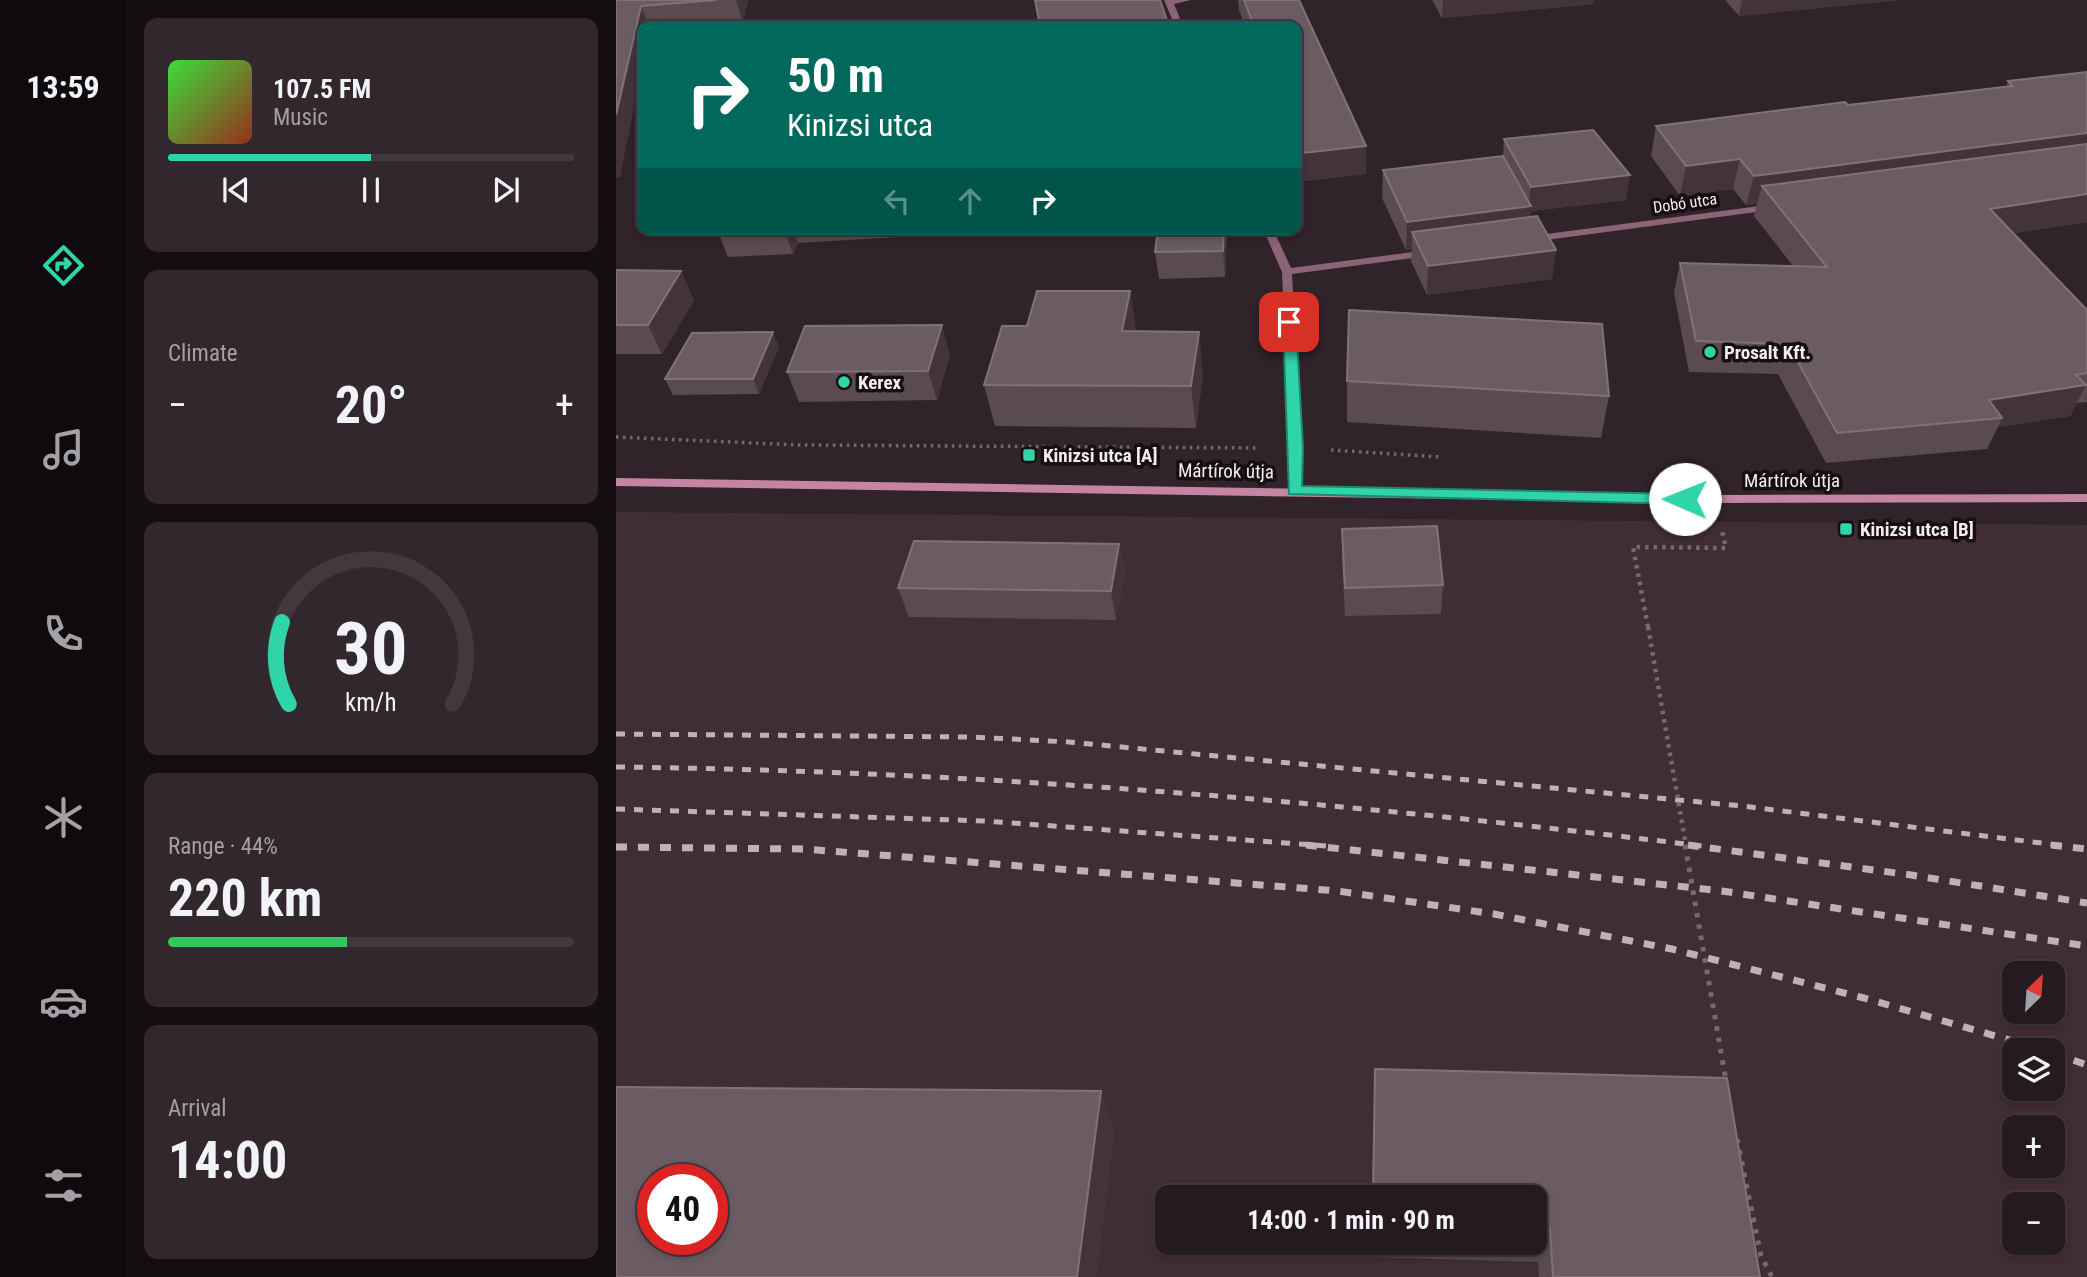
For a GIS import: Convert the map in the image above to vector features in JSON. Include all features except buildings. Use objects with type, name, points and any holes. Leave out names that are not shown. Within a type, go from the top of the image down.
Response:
[{"type":"street","points":[[1177,21],[1168,1],[1187,0]]},
{"type":"street","name":"Dobó utca","points":[[1521,241],[1783,206]]},
{"type":"street","points":[[1271,235],[1287,272],[1296,448],[1294,491]]},
{"type":"street","points":[[1287,272],[1438,252]]},
{"type":"street","name":"Mártírok útja","points":[[616,482],[1713,499],[2087,498]]},
{"type":"path","points":[[616,436],[800,445],[1296,448],[1446,457]]},
{"type":"path","points":[[1636,560],[1728,1093]]},
{"type":"path","points":[[1736,1134],[1761,1256],[1772,1277]]},
{"type":"shaded area","points":[[616,512],[2087,525],[2087,1277],[616,1277]]},
{"type":"railway","points":[[616,734],[972,737],[1069,742],[1742,806],[2065,846]]},
{"type":"railway","points":[[616,767],[1024,782],[1296,803],[1702,846]]},
{"type":"railway","points":[[616,809],[985,821],[1327,846]]},
{"type":"railway","points":[[1306,845],[1722,891],[2087,946]]},
{"type":"railway","points":[[1688,845],[1911,875],[2087,903]]},
{"type":"railway","points":[[2051,845],[2087,849]]},
{"type":"railway","points":[[616,847],[804,849],[1338,891],[1494,914],[1672,949],[1864,998],[2002,1038]]},
{"type":"railway","points":[[2065,1057],[2087,1065]]},
{"type":"place","name":"Prosalt Kft.","points":[[1710,352]]},
{"type":"place","name":"Kerex","points":[[844,382]]},
{"type":"place","name":"Kinizsi utca [A]","points":[[1029,455]]},
{"type":"place","name":"Kinizsi utca [B]","points":[[1846,529]]},
{"type":"route","points":[[1289,322],[1296,448],[1294,491],[1685,499]]}]
